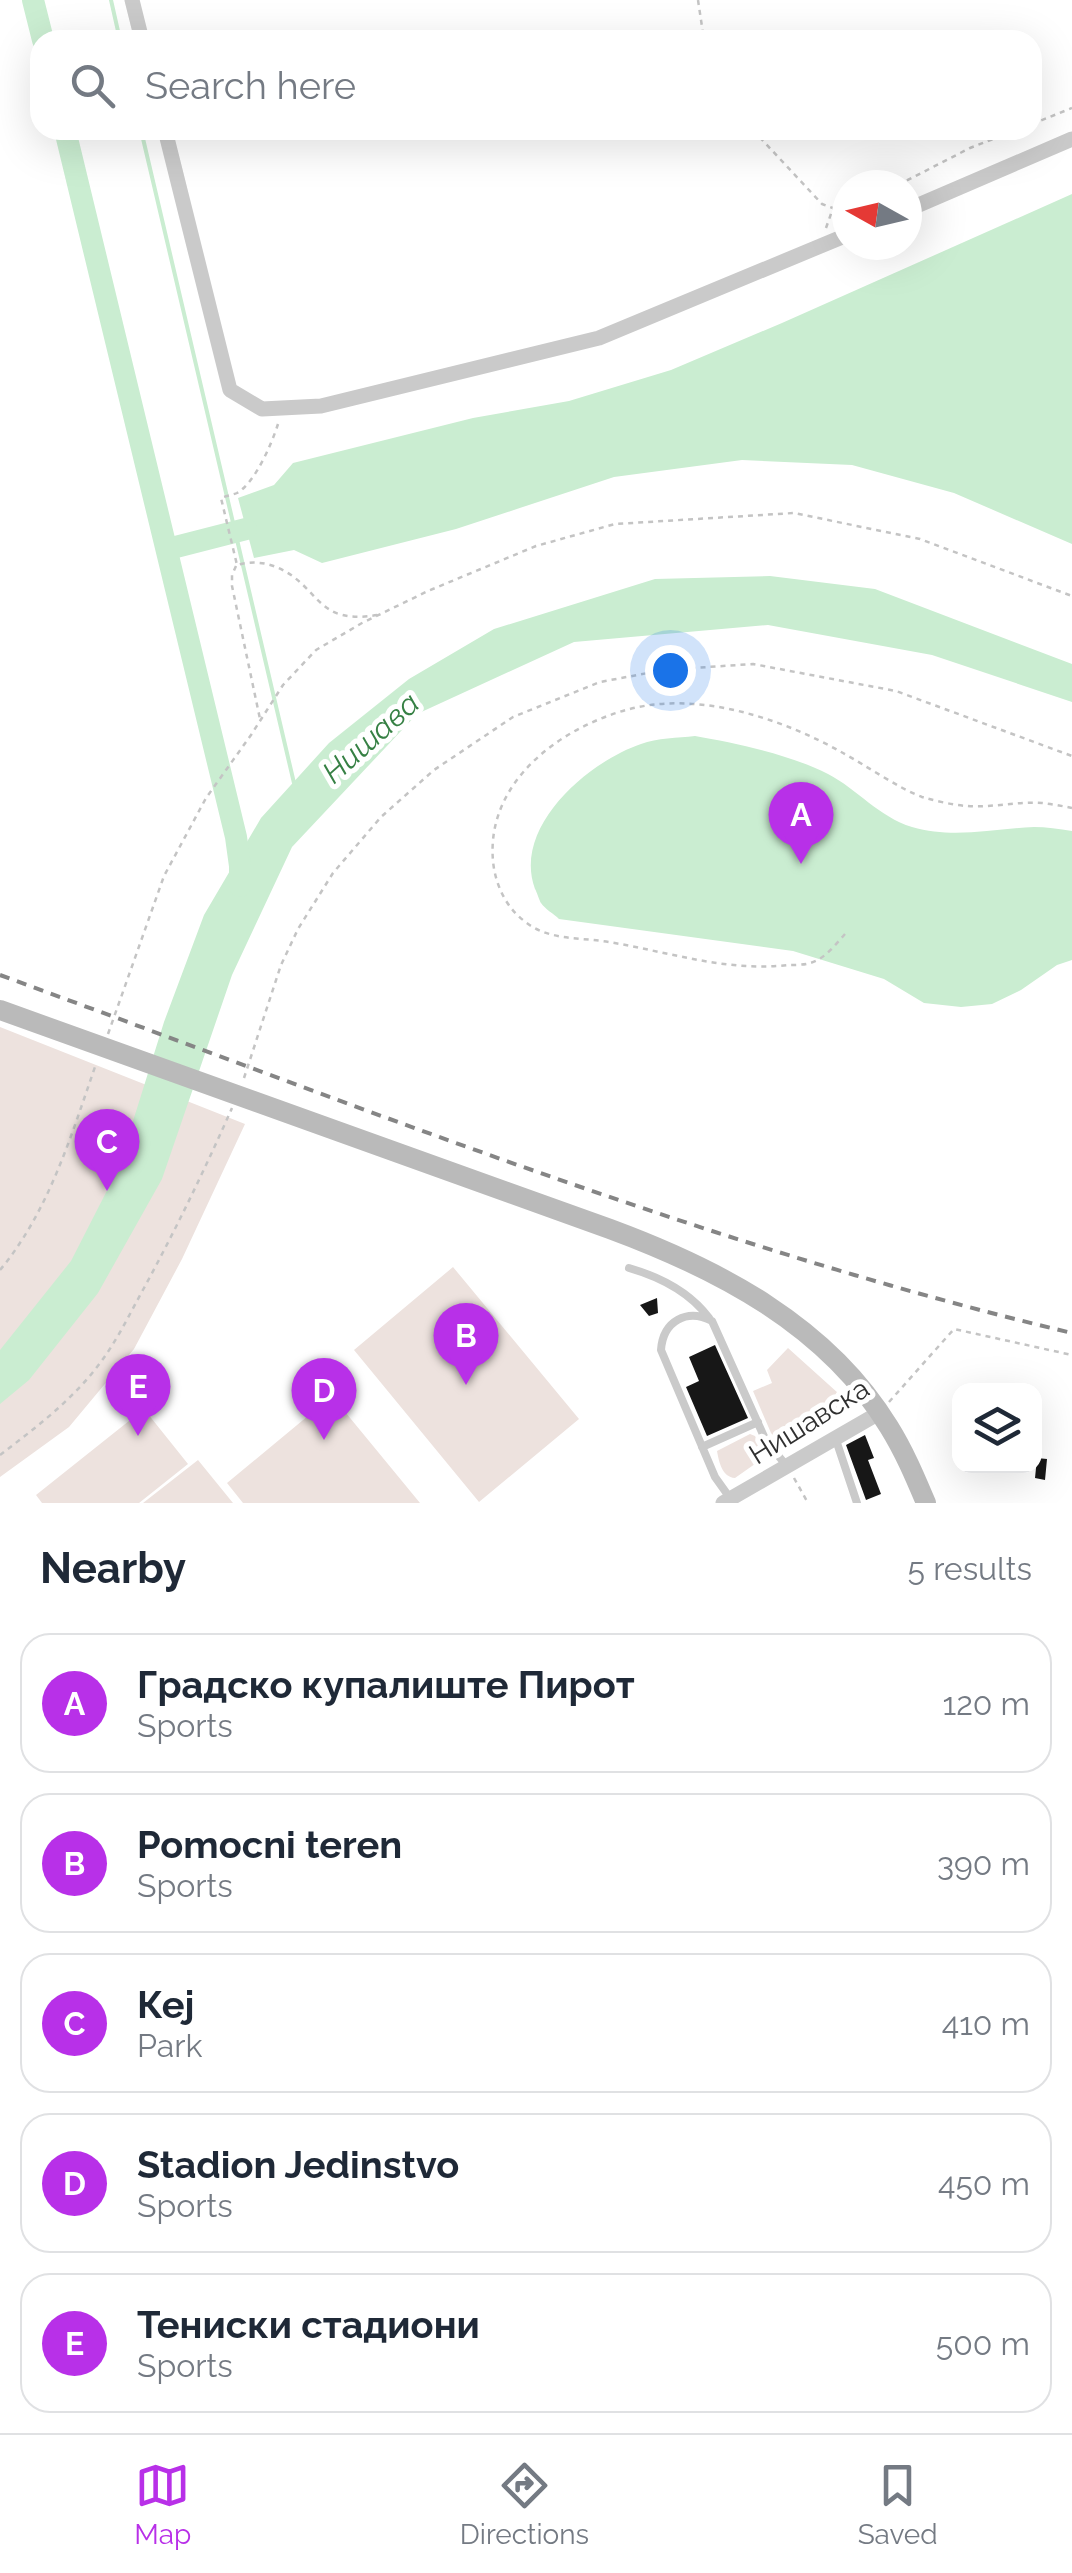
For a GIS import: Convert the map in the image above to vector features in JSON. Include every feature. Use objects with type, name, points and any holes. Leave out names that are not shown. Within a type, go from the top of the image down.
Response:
[{"type":"street","points":[[132,0],[140,30]]},
{"type":"street","points":[[922,204],[1072,139]]},
{"type":"street","points":[[168,140],[230,390],[262,409],[321,406],[599,338],[832,241]]},
{"type":"street","points":[[0,1010],[660,1247],[709,1270],[779,1311],[846,1370],[902,1450],[926,1503]]},
{"type":"street","name":"Нишавска","points":[[727,1500],[879,1413]]},
{"type":"lane","points":[[628,1268],[674,1286],[699,1304],[712,1322],[766,1441],[786,1465]]},
{"type":"lane","points":[[712,1322],[699,1316],[678,1318],[667,1328],[660,1350],[727,1500]]},
{"type":"lane","points":[[702,1447],[758,1422]]},
{"type":"lane","points":[[835,1437],[857,1503]]},
{"type":"path","points":[[698,0],[702,30]]},
{"type":"path","points":[[1042,120],[1072,108]]},
{"type":"path","points":[[761,140],[822,204],[832,208]]},
{"type":"path","points":[[922,173],[990,140]]},
{"type":"path","points":[[818,248],[832,211]]},
{"type":"path","points":[[260,720],[232,586],[236,567],[221,498],[244,487],[271,447],[282,408]]},
{"type":"path","points":[[206,798],[283,685],[316,650],[428,591],[536,546],[615,524],[794,513],[920,539],[1072,596]]},
{"type":"path","points":[[236,567],[263,562],[278,568],[336,613],[360,618],[384,614]]},
{"type":"path","points":[[0,1455],[72,1394],[97,1368],[117,1337],[174,1234],[281,965],[333,873],[381,816],[434,770],[513,718],[600,682],[664,670],[753,664],[896,691],[1072,756]]},
{"type":"path","points":[[844,934],[830,951],[811,963],[745,968],[542,932],[517,915],[497,882],[492,855],[500,809],[524,770],[559,740],[598,718],[640,706],[673,703],[716,707],[796,730],[920,796],[966,806],[1040,802],[1072,808]]},
{"type":"path","name":"Нишавска","points":[[879,1413],[954,1329],[1072,1354]]},
{"type":"path","points":[[786,1465],[808,1503]]},
{"type":"shaded area","points":[[0,1027],[245,1124],[182,1259],[134,1349],[69,1427],[0,1477]]},
{"type":"shaded area","points":[[453,1267],[579,1419],[479,1502],[354,1350]]},
{"type":"shaded area","points":[[788,1348],[848,1402],[783,1446],[771,1433],[753,1391],[772,1383],[767,1370]]},
{"type":"shaded area","points":[[332,1396],[420,1503],[243,1503],[227,1483]]},
{"type":"shaded area","points":[[144,1409],[188,1464],[139,1503],[42,1503],[36,1495]]},
{"type":"shaded area","points":[[750,1434],[755,1436],[762,1459],[735,1478],[727,1475],[717,1451]]},
{"type":"shaded area","points":[[198,1460],[233,1503],[143,1503]]},
{"type":"water","points":[[1072,194],[1072,544],[954,493],[852,465],[742,460],[614,477],[456,529],[322,563],[294,550],[254,558],[238,498],[274,485],[293,463],[473,418],[569,401],[671,370]]},
{"type":"water","name":"Нишава","points":[[770,576],[875,589],[1072,664],[1072,702],[932,655],[768,625],[574,642],[417,714],[292,847],[232,975],[162,1179],[98,1293],[29,1380],[0,1404],[0,1350],[71,1261],[118,1169],[164,1022],[204,915],[261,818],[329,743],[409,679],[494,629],[655,579]]},
{"type":"water","points":[[695,736],[763,750],[813,767],[839,780],[889,817],[927,831],[958,833],[1034,827],[1072,831],[1072,960],[992,1004],[961,1007],[924,1003],[884,979],[793,951],[559,919],[540,902],[531,866],[534,843],[544,821],[578,781],[620,753],[654,741]]},
{"type":"building","points":[[657,1298],[658,1313],[649,1316],[640,1305]]},
{"type":"building","points":[[715,1345],[748,1418],[707,1436],[686,1387],[699,1381],[689,1357]]},
{"type":"building","points":[[865,1435],[874,1458],[868,1460],[881,1494],[866,1500],[846,1445]]},
{"type":"building","points":[[1042,1458],[1047,1459],[1045,1480],[1035,1478],[1036,1473],[1042,1473]]},
{"type":"waterway","points":[[33,0],[40,30]]},
{"type":"waterway","points":[[111,0],[118,30]]},
{"type":"waterway","points":[[67,140],[236,837],[240,886]]},
{"type":"waterway","points":[[143,140],[294,783]]},
{"type":"waterway","points":[[168,549],[246,529]]},
{"type":"railway","points":[[0,975],[665,1216],[935,1298],[1072,1333]]},
{"type":"place","name":"Градско купалиште Пирот","points":[[801,864]]},
{"type":"place","name":"Кеј","points":[[107,1191]]},
{"type":"place","name":"Pomocni teren","points":[[466,1385]]},
{"type":"place","name":"Тениски стадиони","points":[[138,1436]]},
{"type":"place","name":"Stadion Jedinstvo","points":[[324,1440]]}]
